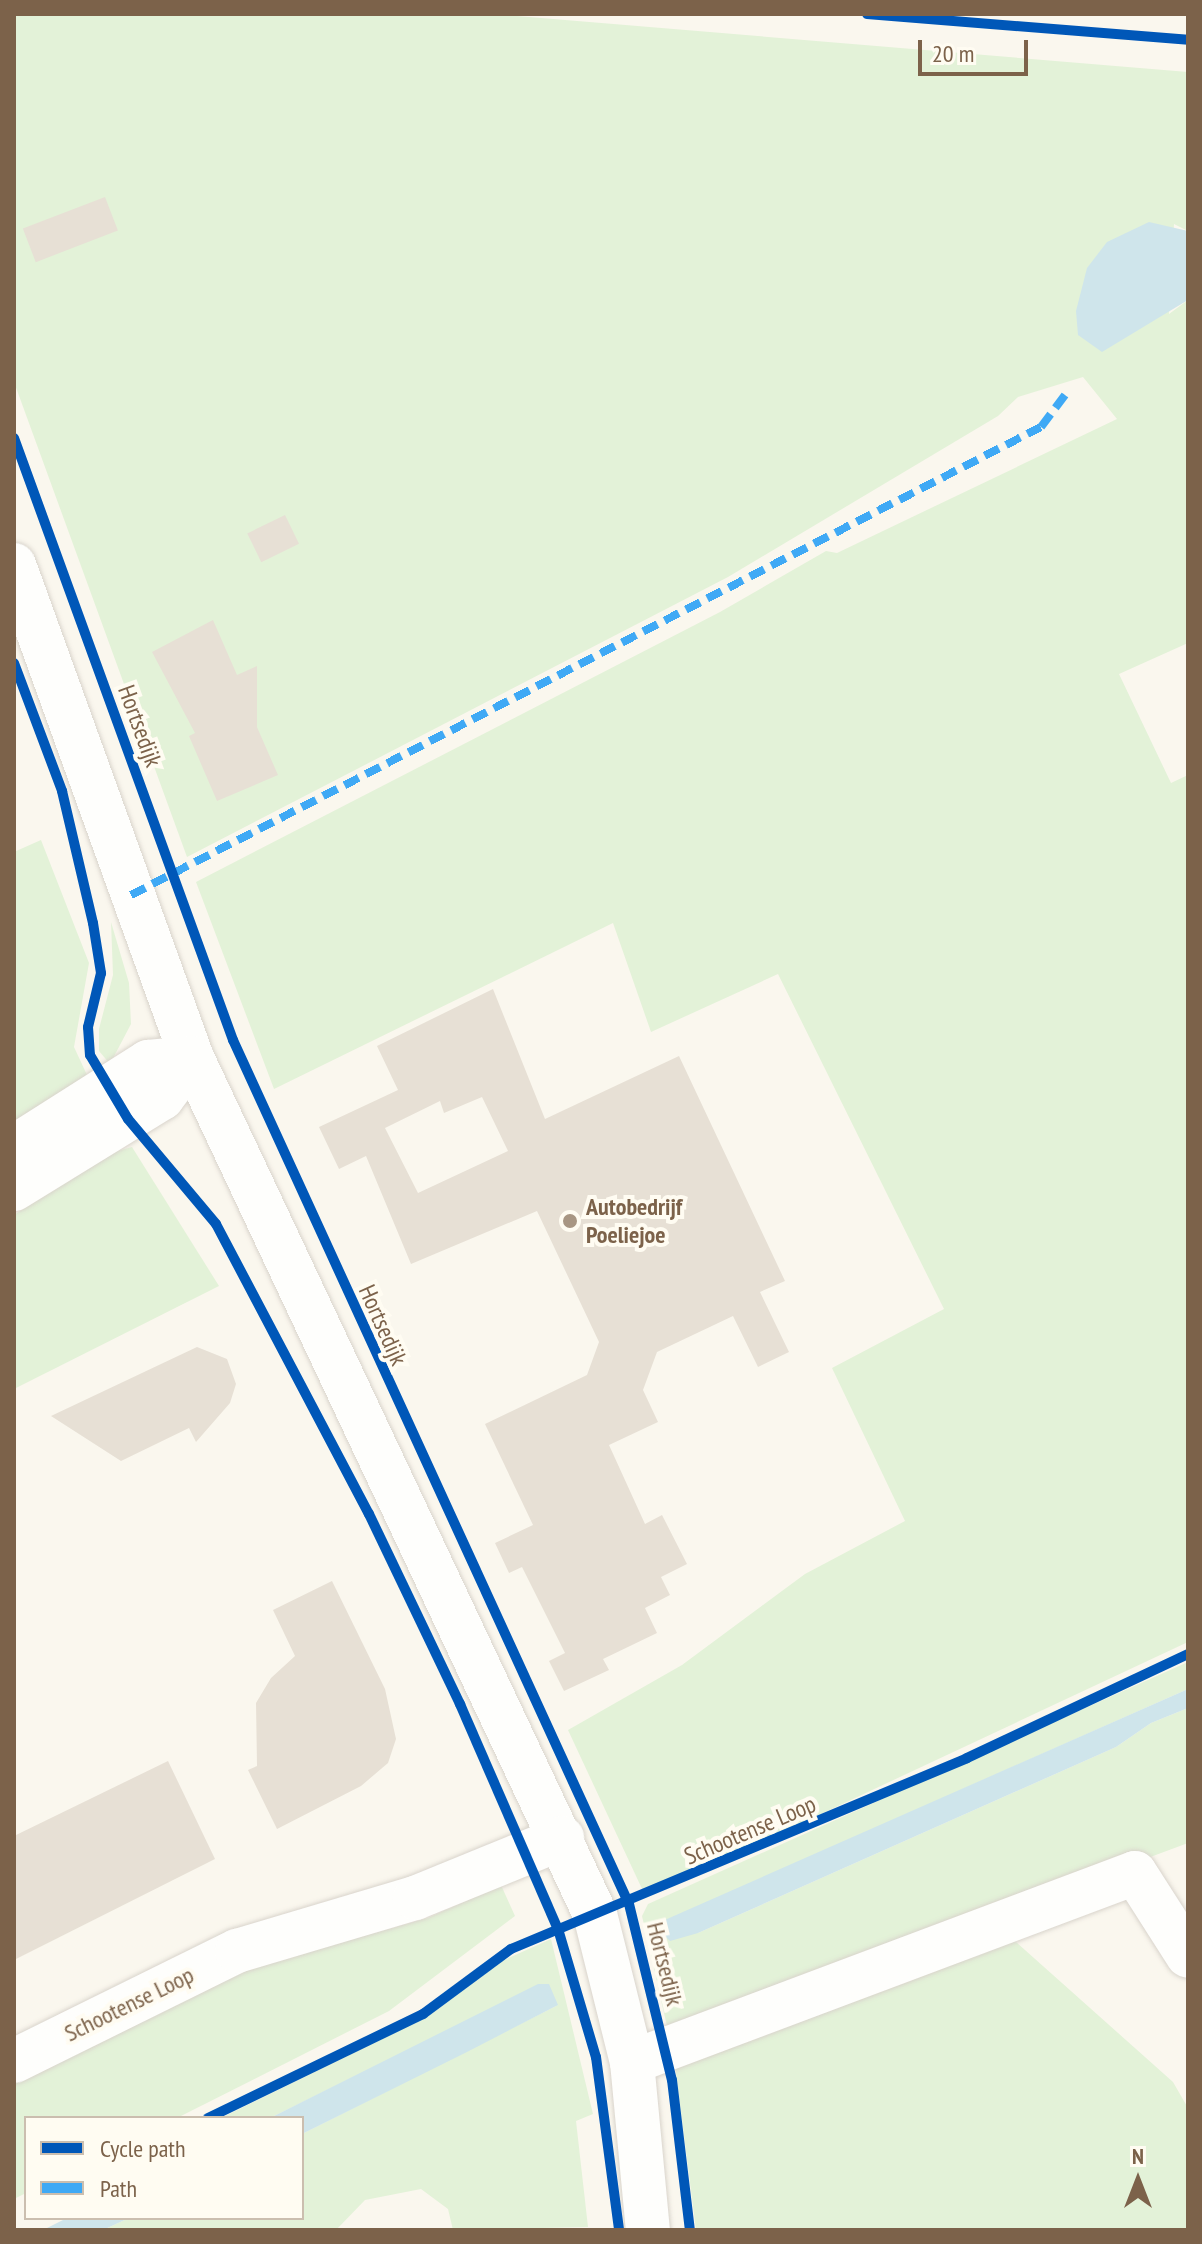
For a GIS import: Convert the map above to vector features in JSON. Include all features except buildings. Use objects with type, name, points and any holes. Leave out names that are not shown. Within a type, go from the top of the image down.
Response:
[{"type":"street","points":[[14,565],[192,1058],[533,1733],[562,1838],[595,1914],[632,2062],[648,2230]]},
{"type":"street","points":[[14,1147],[148,1062],[192,1058]]},
{"type":"street","points":[[14,1189],[162,1098],[192,1058]]},
{"type":"street","name":"Schootense Loop","points":[[14,2061],[237,1951],[415,1898],[562,1838]]},
{"type":"street","points":[[632,2062],[1135,1873],[1188,1956]]},
{"type":"green space","points":[[14,14],[494,14],[1188,72],[1188,231],[1174,224],[1169,314],[1188,300],[1188,643],[1119,674],[1171,783],[1188,775],[1188,1642],[742,1851],[643,1891],[568,1730],[682,1665],[805,1574],[905,1521],[832,1368],[944,1309],[778,974],[651,1032],[613,923],[274,1089],[196,882],[720,612],[826,551],[837,553],[1117,419],[1083,377],[1018,397],[998,416],[728,577],[187,857],[14,382]]},
{"type":"green space","points":[[41,840],[89,963],[74,1047],[87,1075],[14,1126],[14,852]]},
{"type":"green space","points":[[111,922],[129,983],[131,1024],[110,1064],[99,1051],[99,1029],[113,975]]},
{"type":"green space","points":[[132,1147],[219,1286],[14,1389],[14,1215],[110,1153]]},
{"type":"green space","points":[[1188,1662],[1188,1689],[659,1924],[698,1933],[1116,1747],[1151,1723],[1188,1708],[1188,1843],[726,2015],[1006,1933],[1173,2082],[1188,2108],[1188,2230],[696,2230],[674,2057],[642,1916],[648,1904]]},
{"type":"green space","points":[[501,1885],[515,1916],[389,2011],[181,2116],[24,2116],[24,2194],[14,2199],[14,2079],[242,1970],[428,1918]]},
{"type":"green space","points":[[551,1939],[593,2114],[576,2121],[588,2227],[453,2230],[448,2209],[421,2189],[365,2200],[336,2230],[103,2230],[125,2220],[304,2220],[304,2133],[558,2005],[376,2066],[274,2116],[225,2116],[427,2017],[504,1960]]},
{"type":"water","points":[[1149,222],[1188,231],[1188,300],[1102,352],[1078,335],[1076,311],[1087,268],[1107,242]]},
{"type":"water","points":[[1188,1689],[1188,1708],[1151,1723],[1116,1747],[698,1933],[670,1941],[661,1932],[659,1924],[667,1919]]},
{"type":"water","points":[[538,1984],[549,1984],[558,2005],[304,2133],[304,2116],[274,2116]]},
{"type":"water","points":[[63,2220],[125,2220],[103,2230],[43,2230]]},
{"type":"marked path","points":[[131,895],[1041,427],[1068,391]]},
{"type":"cycle path","points":[[867,14],[1188,40]]},
{"type":"cycle path","name":"Hortsedijk","points":[[14,438],[233,1040],[629,1904],[672,2080],[690,2230]]},
{"type":"cycle path","points":[[14,663],[62,791],[93,923],[101,973],[88,1027],[90,1055],[128,1119],[216,1224],[369,1514],[460,1704],[558,1929],[596,2057],[619,2230]]},
{"type":"cycle path","points":[[212,2116],[423,2014],[511,1949],[967,1758],[1188,1654]]},
{"type":"place","name":"Autobedrijf Poeliejoe","points":[[570,1221]]}]
